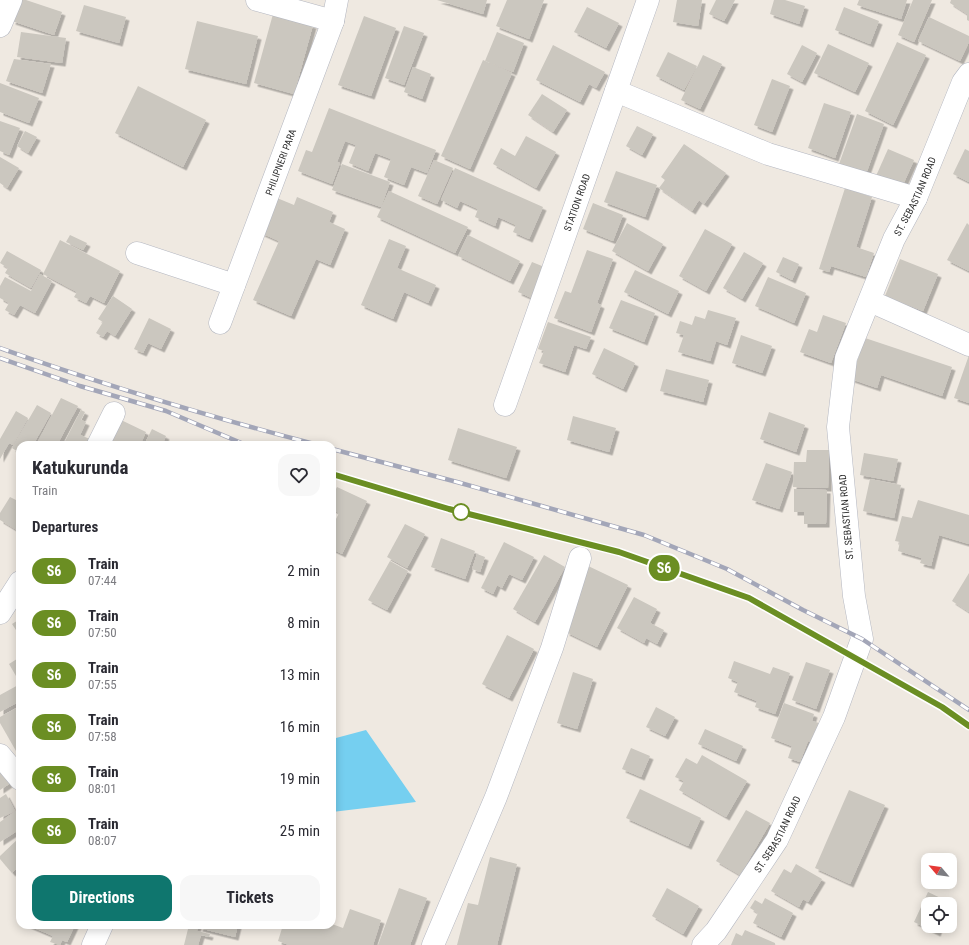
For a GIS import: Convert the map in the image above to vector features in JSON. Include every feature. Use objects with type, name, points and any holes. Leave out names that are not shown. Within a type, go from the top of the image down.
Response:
[{"type":"street","points":[[0,26],[11,0]]},
{"type":"street","points":[[257,0],[335,10]]},
{"type":"street","name":"STATION ROAD","points":[[505,404],[648,0]]},
{"type":"street","name":"PHILIPNERI PARA","points":[[220,323],[335,10]]},
{"type":"street","name":"ST. SEBASTIAN ROAD","points":[[703,945],[716,931],[778,840],[834,718],[862,639],[854,596],[838,428],[846,358],[894,239],[916,198],[963,82],[969,74]]},
{"type":"street","points":[[616,91],[768,154],[916,198]]},
{"type":"street","points":[[137,253],[234,284]]},
{"type":"street","points":[[870,301],[969,345]]},
{"type":"street","points":[[100,441],[114,413]]},
{"type":"street","points":[[433,945],[496,797],[552,648],[580,558]]},
{"type":"street","points":[[0,613],[16,588]]},
{"type":"street","points":[[0,755],[16,774]]},
{"type":"street","points":[[93,945],[100,929]]},
{"type":"water","points":[[366,730],[416,802],[336,812],[336,738]]},
{"type":"building","points":[[19,0],[26,0],[62,12],[54,35],[12,21]]},
{"type":"building","points":[[437,0],[487,0],[483,14]]},
{"type":"building","points":[[507,0],[544,0],[529,39],[496,26]]},
{"type":"building","points":[[677,0],[702,0],[698,26],[673,22]]},
{"type":"building","points":[[716,0],[735,0],[724,21],[709,14]]},
{"type":"building","points":[[774,0],[785,0],[805,6],[799,24],[770,14]]},
{"type":"building","points":[[859,0],[907,0],[901,19],[857,5]]},
{"type":"building","points":[[913,0],[932,0],[914,42],[898,35]]},
{"type":"building","points":[[951,0],[969,0],[969,21],[967,20],[967,14],[950,3]]},
{"type":"building","points":[[84,5],[126,17],[119,43],[76,31]]},
{"type":"building","points":[[587,7],[619,23],[606,48],[574,32]]},
{"type":"building","points":[[844,7],[879,21],[870,44],[835,30]]},
{"type":"building","points":[[273,14],[313,25],[294,94],[254,83]]},
{"type":"building","points":[[364,16],[396,28],[371,96],[338,85]]},
{"type":"building","points":[[929,17],[969,36],[969,42],[960,61],[918,41]]},
{"type":"building","points":[[197,21],[258,36],[246,84],[185,69]]},
{"type":"building","points":[[404,26],[424,33],[404,85],[385,78]]},
{"type":"building","points":[[21,32],[66,38],[62,63],[17,57]]},
{"type":"building","points":[[497,32],[524,43],[513,72],[485,61]]},
{"type":"building","points":[[897,42],[926,55],[893,125],[865,111]]},
{"type":"building","points":[[828,44],[869,63],[855,92],[814,73]]},
{"type":"building","points":[[553,45],[605,72],[596,88],[589,84],[580,102],[536,80]]},
{"type":"building","points":[[802,45],[817,53],[802,82],[787,74]]},
{"type":"building","points":[[668,52],[697,66],[684,90],[656,76]]},
{"type":"building","points":[[703,55],[722,64],[700,109],[681,100]]},
{"type":"building","points":[[14,59],[51,64],[42,93],[6,81]]},
{"type":"building","points":[[483,60],[512,73],[470,169],[441,156]]},
{"type":"building","points":[[413,67],[431,74],[422,99],[404,92]]},
{"type":"building","points":[[772,79],[790,86],[772,132],[754,125]]},
{"type":"building","points":[[0,83],[39,98],[29,123],[0,112]]},
{"type":"building","points":[[138,86],[206,120],[183,167],[115,133]]},
{"type":"building","points":[[542,94],[567,110],[553,132],[528,115]]},
{"type":"building","points":[[824,103],[851,112],[835,158],[808,148]]},
{"type":"building","points":[[329,108],[436,150],[427,173],[411,167],[404,185],[384,177],[391,159],[375,153],[368,171],[349,163],[356,145],[345,141],[337,162],[340,163],[332,184],[298,171],[306,150],[312,152]]},
{"type":"building","points":[[857,114],[884,124],[866,174],[839,164]]},
{"type":"building","points":[[0,121],[20,128],[9,155],[0,151]]},
{"type":"building","points":[[637,126],[653,134],[642,155],[626,146]]},
{"type":"building","points":[[25,131],[37,137],[28,153],[17,146]]},
{"type":"building","points":[[526,136],[556,152],[536,188],[493,164],[501,148],[515,156]]},
{"type":"building","points":[[684,144],[726,173],[704,204],[699,200],[692,211],[659,188],[665,180],[661,177]]},
{"type":"building","points":[[888,149],[914,160],[902,187],[876,176]]},
{"type":"building","points":[[965,149],[969,151],[969,182],[953,174]]},
{"type":"building","points":[[0,157],[19,168],[7,188],[0,183]]},
{"type":"building","points":[[434,160],[453,168],[437,204],[418,196]]},
{"type":"building","points":[[342,164],[390,182],[381,207],[332,190]]},
{"type":"building","points":[[455,168],[543,207],[529,239],[513,232],[516,225],[498,217],[495,226],[475,217],[478,209],[460,201],[457,208],[441,200]]},
{"type":"building","points":[[616,171],[657,185],[645,217],[604,202]]},
{"type":"building","points":[[845,188],[872,197],[856,247],[874,253],[866,277],[831,266],[829,272],[819,269]]},
{"type":"building","points":[[389,191],[468,227],[455,253],[377,217]]},
{"type":"building","points":[[297,197],[333,212],[329,222],[345,229],[330,265],[316,259],[291,316],[253,300],[279,241],[261,233],[277,198],[294,205]]},
{"type":"building","points":[[593,203],[623,215],[613,241],[583,229]]},
{"type":"building","points":[[627,223],[663,244],[648,271],[612,251]]},
{"type":"building","points":[[967,223],[969,225],[969,271],[947,260]]},
{"type":"building","points":[[705,229],[732,244],[706,291],[679,276]]},
{"type":"building","points":[[70,235],[87,243],[83,250],[66,242]]},
{"type":"building","points":[[468,235],[520,261],[510,281],[458,256]]},
{"type":"building","points":[[389,239],[406,246],[397,268],[436,285],[428,303],[404,292],[393,319],[361,305]]},
{"type":"building","points":[[60,240],[120,271],[104,303],[90,296],[86,303],[74,297],[77,292],[43,274]]},
{"type":"building","points":[[587,250],[613,259],[597,303],[601,305],[591,332],[554,318],[565,291],[571,293]]},
{"type":"building","points":[[7,251],[41,270],[31,288],[5,273],[8,268],[0,263]]},
{"type":"building","points":[[744,252],[763,263],[742,299],[723,288]]},
{"type":"building","points":[[783,257],[799,264],[792,280],[776,272]]},
{"type":"building","points":[[900,259],[938,274],[923,311],[885,296]]},
{"type":"building","points":[[532,262],[547,268],[534,299],[518,292]]},
{"type":"building","points":[[635,270],[679,291],[668,314],[624,292]]},
{"type":"building","points":[[40,274],[52,281],[35,313],[20,305],[14,315],[5,310],[9,303],[0,298],[0,286],[5,277],[31,291]]},
{"type":"building","points":[[768,277],[806,293],[794,323],[755,306]]},
{"type":"building","points":[[113,296],[132,309],[115,336],[107,331],[103,337],[96,333],[103,322],[98,319]]},
{"type":"building","points":[[621,300],[655,313],[644,342],[609,328]]},
{"type":"building","points":[[708,310],[736,318],[727,345],[716,341],[710,361],[678,352],[684,335],[676,333],[680,321],[692,325],[695,316],[705,319]]},
{"type":"building","points":[[823,315],[846,323],[831,363],[800,352],[809,329],[817,332]]},
{"type":"building","points":[[149,318],[171,329],[161,349],[148,343],[143,353],[134,349]]},
{"type":"building","points":[[548,322],[591,337],[586,349],[574,345],[565,372],[539,363],[544,351],[538,349]]},
{"type":"building","points":[[741,335],[772,346],[762,373],[732,363]]},
{"type":"building","points":[[865,338],[952,367],[942,396],[881,375],[877,388],[851,379]]},
{"type":"building","points":[[604,348],[635,363],[623,389],[592,374]]},
{"type":"building","points":[[969,355],[969,403],[954,398]]},
{"type":"building","points":[[666,369],[709,380],[703,402],[660,391]]},
{"type":"building","points":[[61,398],[78,406],[59,441],[38,441]]},
{"type":"building","points":[[37,405],[51,413],[35,441],[16,441]]},
{"type":"building","points":[[81,410],[85,412],[81,420],[86,422],[80,435],[90,439],[89,441],[65,441]]},
{"type":"building","points":[[16,411],[28,418],[13,445],[9,443],[0,459],[0,439]]},
{"type":"building","points":[[769,412],[805,425],[796,452],[760,439]]},
{"type":"building","points":[[573,416],[616,428],[609,452],[567,440]]},
{"type":"building","points":[[119,419],[146,432],[142,441],[109,441]]},
{"type":"building","points":[[458,428],[517,447],[506,478],[448,460]]},
{"type":"building","points":[[152,429],[166,436],[164,441],[146,441]]},
{"type":"building","points":[[16,441],[16,450],[12,448]]},
{"type":"building","points":[[807,450],[829,450],[828,488],[793,487],[794,462],[806,462]]},
{"type":"building","points":[[864,453],[898,459],[893,481],[860,475]]},
{"type":"building","points":[[766,463],[792,472],[779,509],[752,500]]},
{"type":"building","points":[[870,479],[901,485],[894,518],[863,511]]},
{"type":"building","points":[[337,487],[367,501],[342,554],[336,551],[336,519],[339,513],[336,511]]},
{"type":"building","points":[[794,489],[827,490],[826,524],[804,524],[804,512],[794,512]]},
{"type":"building","points":[[10,497],[16,500],[16,530],[0,520],[0,513]]},
{"type":"building","points":[[918,500],[969,515],[969,544],[939,535],[931,566],[920,563],[922,558],[898,551],[900,542],[895,541],[902,516],[912,518]]},
{"type":"building","points":[[405,524],[425,534],[407,568],[387,557]]},
{"type":"building","points":[[441,538],[475,551],[465,579],[431,567]]},
{"type":"building","points":[[504,542],[534,557],[522,580],[509,574],[502,588],[497,585],[493,594],[481,588]]},
{"type":"building","points":[[477,554],[485,557],[480,572],[472,569]]},
{"type":"building","points":[[544,555],[565,567],[535,622],[513,609]]},
{"type":"building","points":[[390,561],[408,571],[387,610],[368,600]]},
{"type":"building","points":[[584,564],[628,585],[597,647],[566,632],[573,617],[567,611]]},
{"type":"building","points":[[969,573],[969,612],[952,601]]},
{"type":"building","points":[[634,597],[657,609],[650,623],[664,630],[657,644],[646,638],[644,643],[617,628]]},
{"type":"building","points":[[16,622],[16,630],[12,624]]},
{"type":"building","points":[[507,635],[534,649],[509,698],[482,684]]},
{"type":"building","points":[[16,660],[16,676],[9,664]]},
{"type":"building","points":[[734,661],[770,674],[773,667],[790,673],[775,714],[755,707],[757,701],[734,692],[738,682],[728,678]]},
{"type":"building","points":[[806,662],[830,670],[816,709],[792,700]]},
{"type":"building","points":[[573,672],[593,679],[577,729],[557,723]]},
{"type":"building","points":[[16,686],[16,703],[0,712],[0,695]]},
{"type":"building","points":[[784,703],[814,714],[812,721],[819,723],[811,742],[808,741],[800,762],[788,758],[792,746],[771,738]]},
{"type":"building","points":[[656,707],[675,717],[665,736],[646,727]]},
{"type":"building","points":[[16,708],[16,751],[0,723],[0,717]]},
{"type":"building","points":[[705,729],[743,746],[736,761],[698,744]]},
{"type":"building","points":[[631,748],[650,756],[641,777],[622,769]]},
{"type":"building","points":[[702,755],[747,781],[726,817],[679,790],[684,781],[675,777],[686,758],[697,764]]},
{"type":"building","points":[[0,770],[9,784],[0,790]]},
{"type":"building","points":[[640,789],[701,818],[688,846],[626,818]]},
{"type":"building","points":[[849,790],[885,805],[850,884],[815,868]]},
{"type":"building","points":[[6,794],[15,811],[0,818],[0,798]]},
{"type":"building","points":[[746,810],[770,823],[740,875],[716,861]]},
{"type":"building","points":[[16,811],[16,832],[0,842],[0,822]]},
{"type":"building","points":[[16,841],[16,869],[12,873],[0,859],[0,856]]},
{"type":"building","points":[[490,857],[517,864],[497,945],[457,945],[468,903],[478,905]]},
{"type":"building","points":[[796,864],[822,879],[808,902],[803,899],[799,907],[771,891],[784,869],[791,873]]},
{"type":"building","points":[[399,888],[427,898],[410,945],[378,945]]},
{"type":"building","points":[[667,888],[699,906],[683,934],[652,916]]},
{"type":"building","points":[[928,892],[938,897],[926,897]]},
{"type":"building","points":[[765,898],[793,913],[781,937],[753,923],[758,913],[750,908],[755,900],[762,904]]},
{"type":"building","points":[[921,907],[921,925],[914,922]]},
{"type":"building","points":[[350,909],[381,920],[373,945],[289,945],[278,941],[282,929],[336,929],[336,925],[343,928]]},
{"type":"building","points":[[36,929],[73,929],[67,942],[62,940],[60,945],[50,942],[53,936]]},
{"type":"building","points":[[188,929],[197,929],[197,931],[210,934],[209,937],[201,935],[198,945],[184,945]]},
{"type":"building","points":[[203,929],[237,929],[235,937]]},
{"type":"building","points":[[745,930],[775,943],[775,945],[731,945],[736,933],[742,936]]},
{"type":"railway","points":[[0,348],[158,400],[303,441]]},
{"type":"railway","points":[[0,358],[80,386],[166,411],[237,441]]},
{"type":"railway","points":[[336,450],[457,482],[644,535],[727,569],[803,610],[862,639],[969,710]]},
{"type":"railway","points":[[336,475],[449,509],[619,552],[749,598],[942,707],[969,726]]},
{"type":"train","name":"S6","points":[[336,475],[449,509],[619,552],[749,598],[856,657],[942,707],[969,726]]}]
